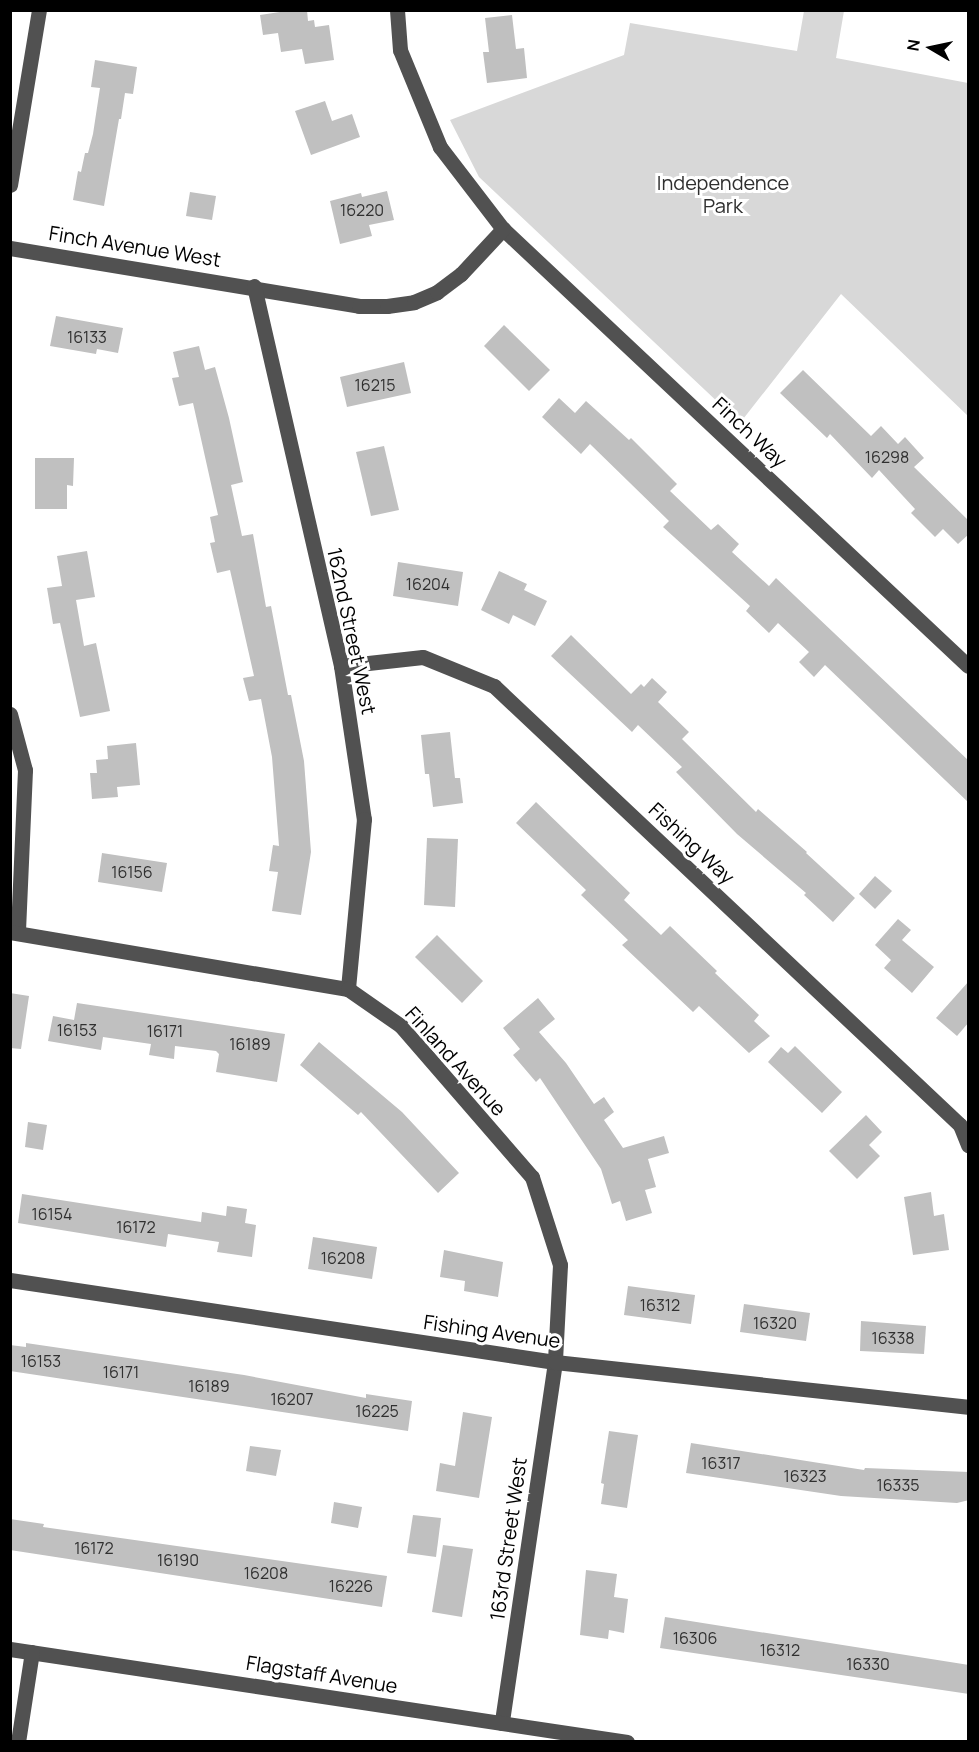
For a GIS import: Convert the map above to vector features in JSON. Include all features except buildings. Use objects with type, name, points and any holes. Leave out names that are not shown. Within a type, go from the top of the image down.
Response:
[{"type":"street","points":[[10,185],[39,10]]},
{"type":"street","points":[[397,10],[400,50],[440,147],[503,229]]},
{"type":"street","name":"Finch Avenue West","points":[[10,248],[254,286],[359,306],[387,306],[414,302],[437,292],[461,274],[503,229]]},
{"type":"street","name":"Finch Way","points":[[503,229],[969,666]]},
{"type":"street","name":"162nd Street West","points":[[254,286],[341,666],[364,819],[348,989]]},
{"type":"street","name":"Fishing Way","points":[[341,666],[423,657],[494,686],[960,1125],[969,1145]]},
{"type":"street","points":[[10,714],[25,770],[14,933]]},
{"type":"street","name":"Finland Avenue","points":[[14,933],[348,989],[400,1026],[532,1177],[560,1265],[555,1362]]},
{"type":"street","name":"Fishing Avenue","points":[[10,1280],[555,1362],[969,1407]]},
{"type":"street","name":"163rd Street West","points":[[502,1723],[555,1362]]},
{"type":"street","name":"Flagstaff Avenue","points":[[10,1649],[627,1742]]},
{"type":"street","points":[[18,1742],[32,1652]]},
{"type":"green space","name":"Independence Park","points":[[804,11],[844,11],[836,58],[968,83],[968,416],[841,294],[740,423],[479,177],[450,120],[624,55],[630,23],[797,51]]}]
